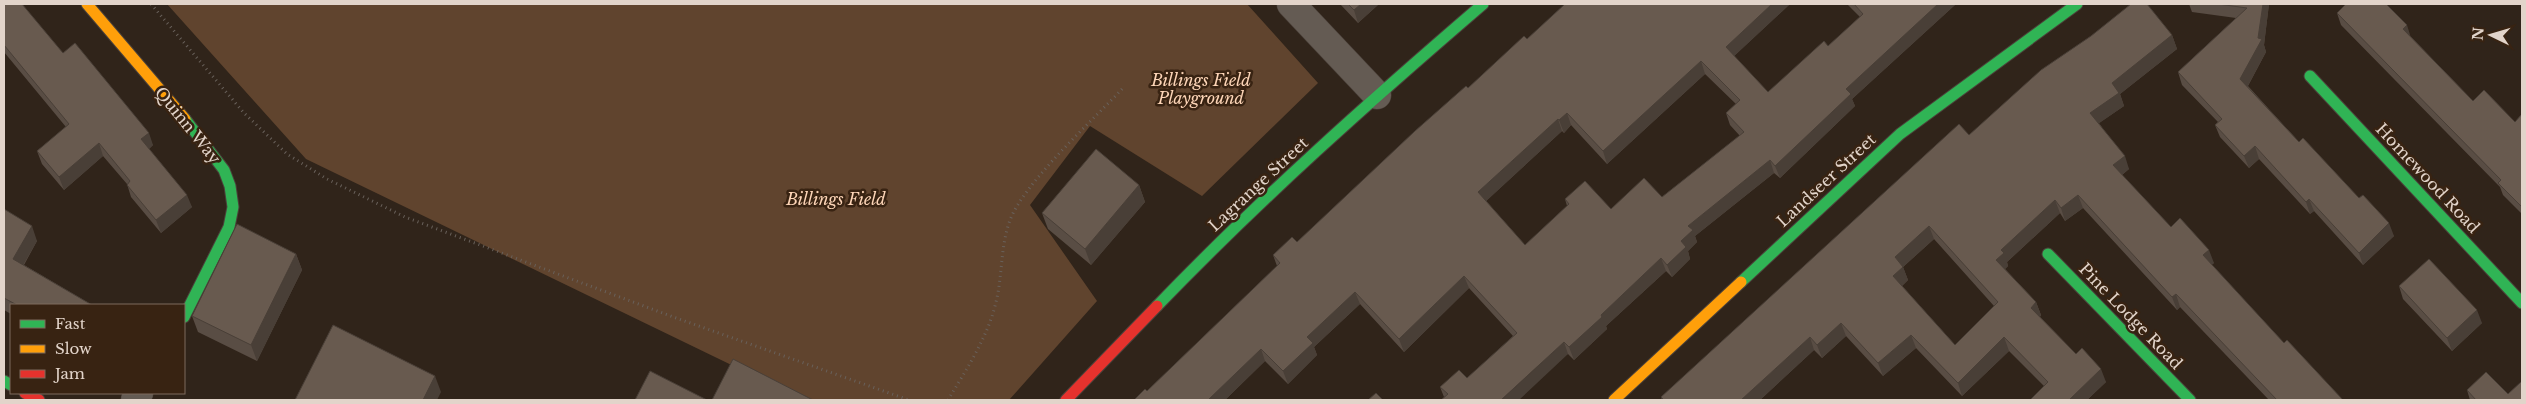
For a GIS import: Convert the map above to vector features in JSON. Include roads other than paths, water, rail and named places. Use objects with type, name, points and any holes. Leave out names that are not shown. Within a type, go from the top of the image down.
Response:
[{"type":"street","name":"Quinn Way","points":[[87,4],[204,141],[224,170],[230,186],[232,207],[229,227],[185,315]]},
{"type":"street","points":[[1292,4],[1378,95]]},
{"type":"street","name":"Lagrange Street","points":[[1066,400],[1224,237],[1378,95],[1483,4]]},
{"type":"street","name":"Landseer Street","points":[[1614,400],[1900,134],[2078,4]]},
{"type":"street","name":"Homewood Road","points":[[2310,76],[2522,303]]},
{"type":"street","name":"Pine Lodge Road","points":[[2048,254],[2190,400]]},
{"type":"street","points":[[27,394],[39,400]]},
{"type":"park label","name":"Billings Field Playground","points":[[1201,89]]},
{"type":"park label","name":"Billings Field","points":[[836,199]]}]
